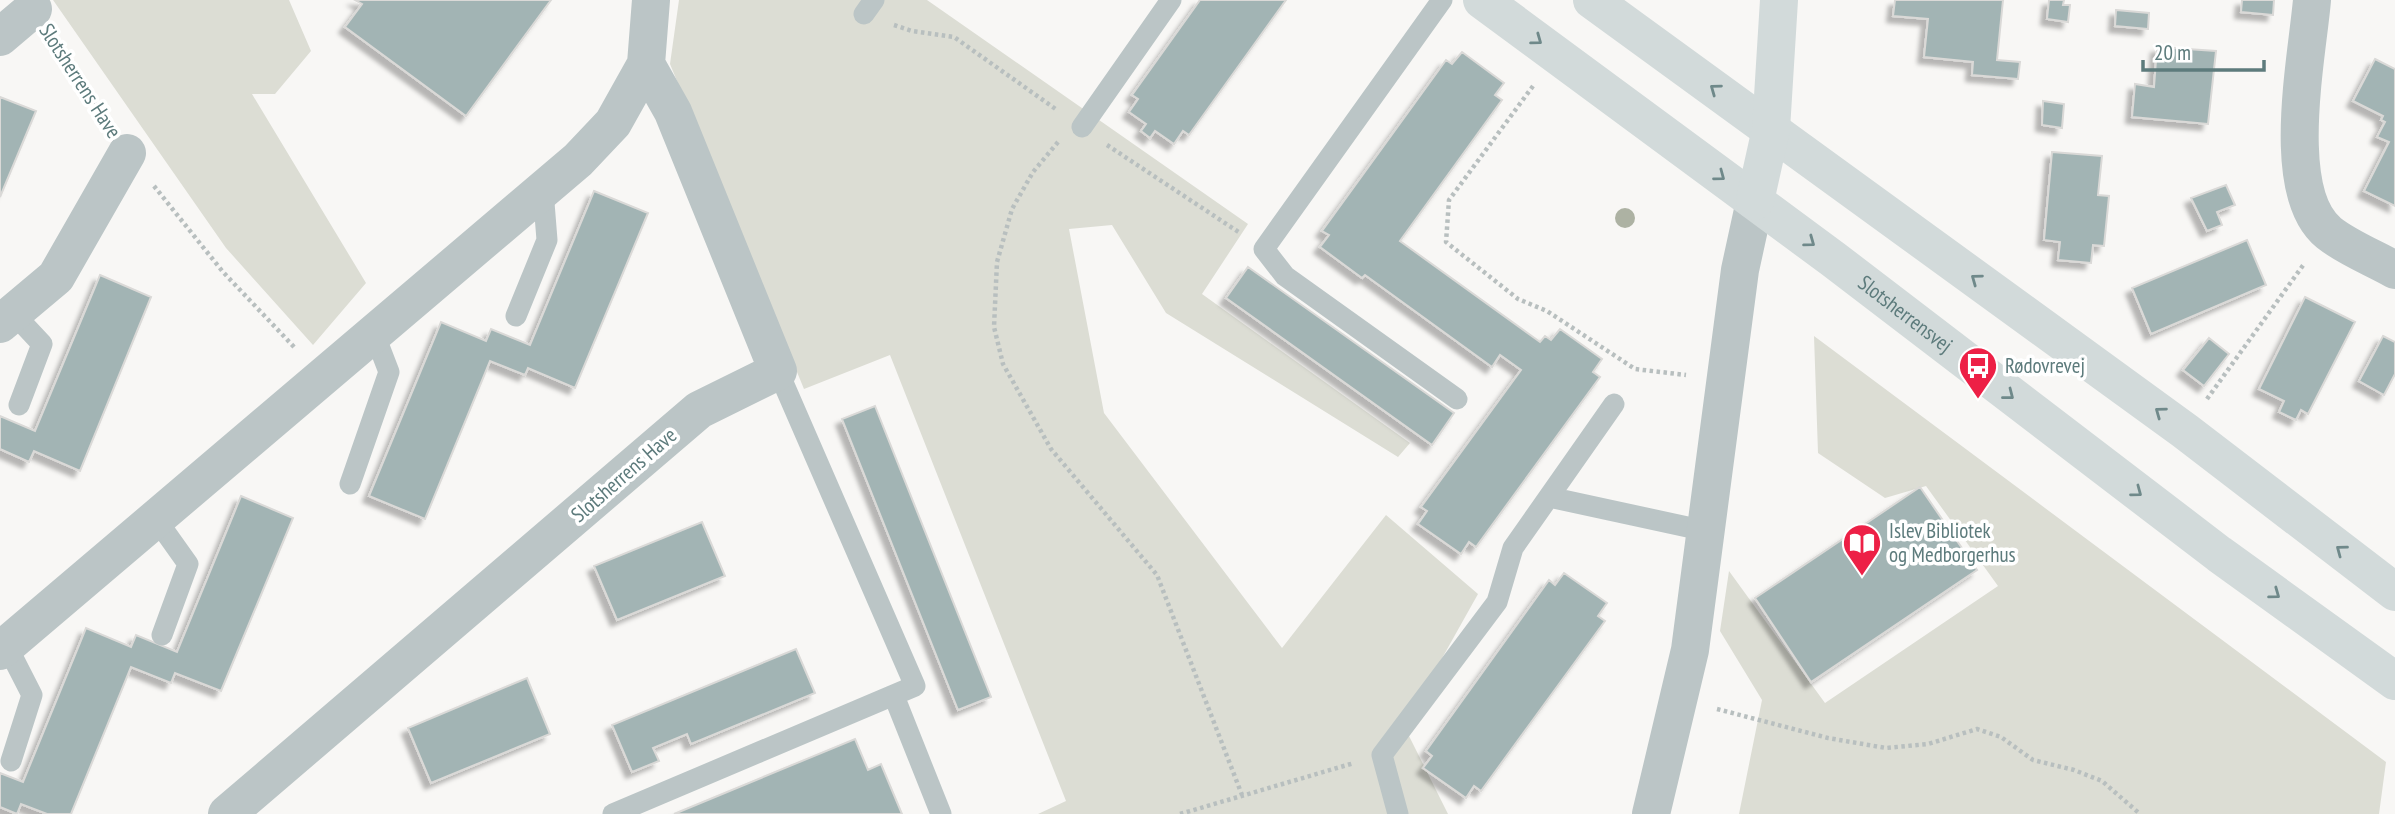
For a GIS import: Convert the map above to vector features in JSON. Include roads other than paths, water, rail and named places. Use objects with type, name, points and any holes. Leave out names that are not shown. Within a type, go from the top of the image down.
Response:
[{"type":"street","points":[[3,648],[578,160],[612,123],[646,64],[651,0]]},
{"type":"street","name":"Slotsherrensvej","points":[[1482,0],[1755,201],[2197,537],[2395,681]]},
{"type":"street","points":[[1592,0],[2185,431],[2395,592]]},
{"type":"street","points":[[1651,814],[1690,650],[1740,270],[1771,129],[1779,0]]},
{"type":"street","points":[[2312,0],[2297,152],[2304,194],[2328,232],[2395,270]]},
{"type":"street","name":"Slotsherrens Have","points":[[0,37],[33,9]]},
{"type":"street","points":[[646,64],[673,111],[778,371]]},
{"type":"street","name":"Slotsherrens Have","points":[[6,318],[56,277],[127,153]]},
{"type":"street","name":"Slotsherrens Have","points":[[227,814],[699,410],[778,371]]},
{"type":"lane","points":[[1082,127],[1171,0]]},
{"type":"lane","points":[[1442,0],[1264,249],[1285,276],[1457,399]]},
{"type":"lane","points":[[516,316],[547,240],[543,190]]},
{"type":"lane","points":[[6,318],[42,344],[19,405]]},
{"type":"lane","points":[[350,484],[389,372],[374,333]]},
{"type":"lane","points":[[613,814],[915,686],[778,371]]},
{"type":"lane","points":[[1398,814],[1382,755],[1497,602],[1513,548],[1614,404]]},
{"type":"lane","points":[[1549,497],[1706,531]]},
{"type":"lane","points":[[156,519],[188,564],[162,635]]},
{"type":"lane","points":[[3,648],[32,695],[11,761]]},
{"type":"lane","points":[[894,696],[942,814]]},
{"type":"place","name":"Rødovrevej","points":[[1978,400]]},
{"type":"place","name":"Islev Bibliotek og Medborgerhus","points":[[1862,577]]}]
